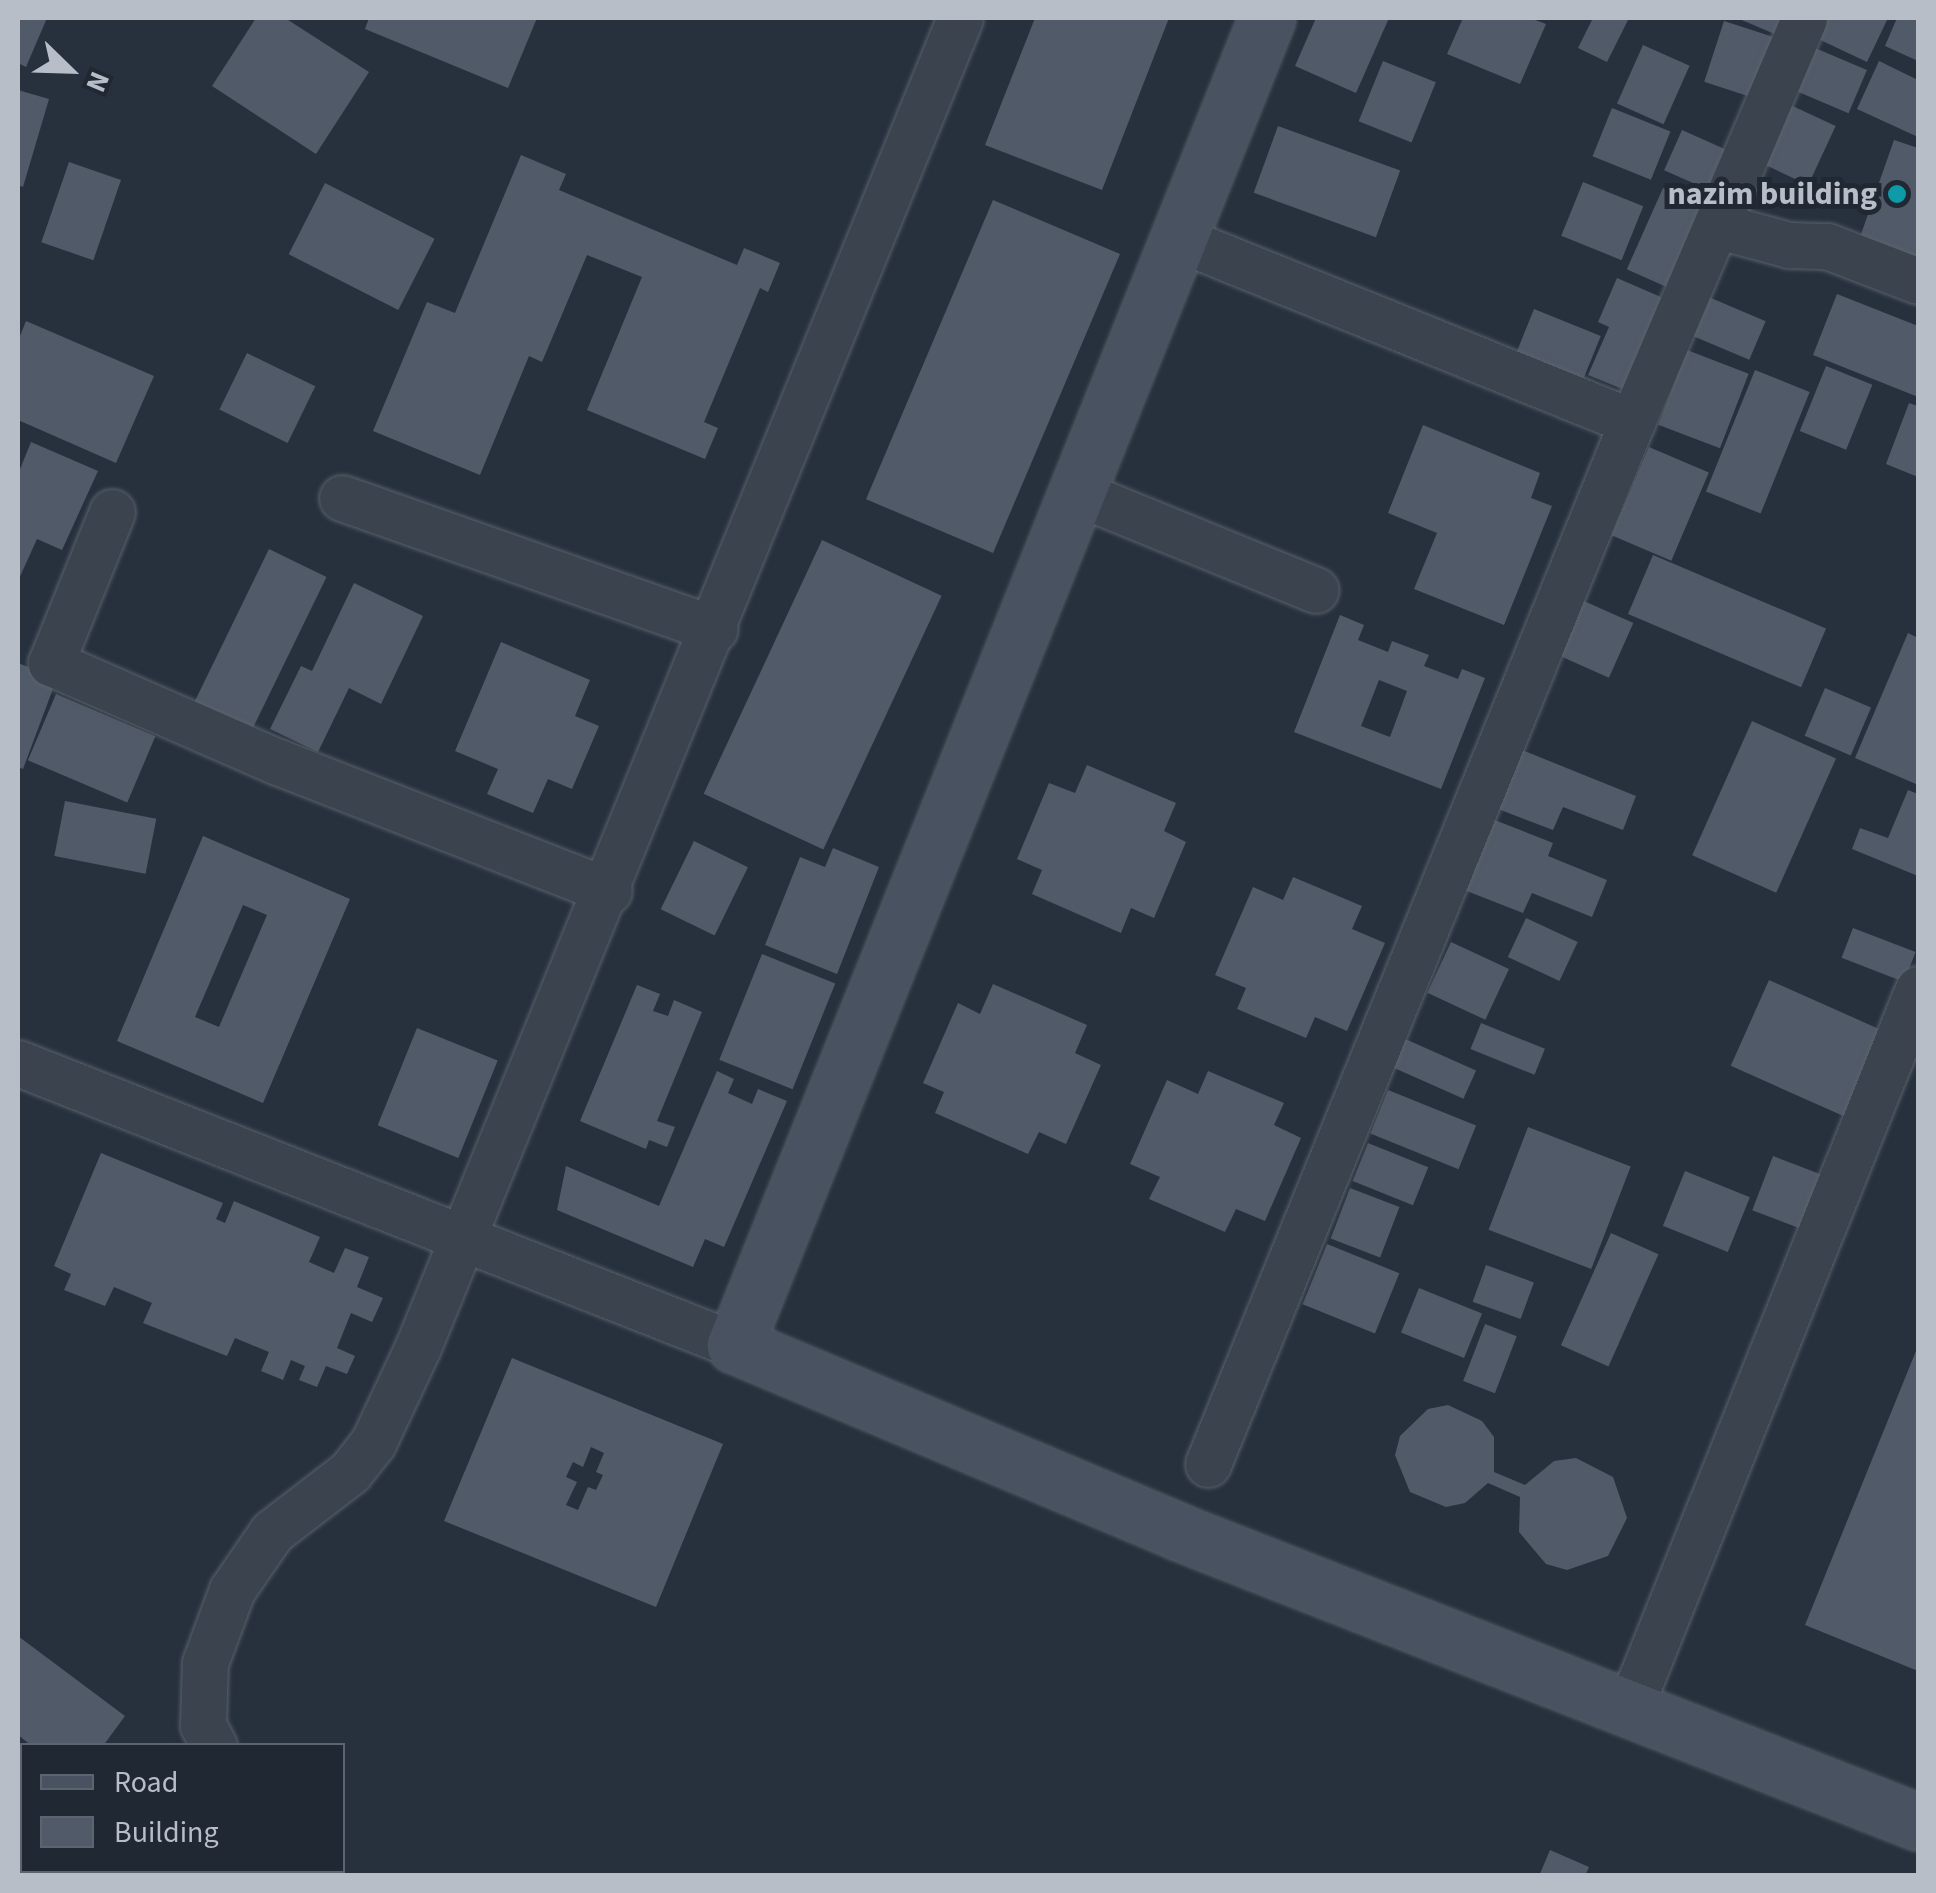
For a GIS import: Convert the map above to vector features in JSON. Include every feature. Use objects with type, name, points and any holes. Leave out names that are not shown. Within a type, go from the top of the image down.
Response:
[{"type":"street","points":[[212,1743],[203,1725],[205,1663],[232,1590],[272,1532],[350,1472],[373,1443],[464,1240],[609,891],[960,18]]},
{"type":"street","points":[[735,1346],[1073,492],[1267,18]]},
{"type":"street","points":[[1208,1464],[1632,422],[1719,226],[1804,18]]},
{"type":"street","points":[[1719,226],[1789,245],[1827,246],[1918,281]]},
{"type":"street","points":[[1177,238],[1632,422]]},
{"type":"street","points":[[1073,492],[1316,590]]},
{"type":"street","points":[[342,498],[715,629]]},
{"type":"street","points":[[112,512],[51,662],[278,762],[609,891]]},
{"type":"street","points":[[1628,1712],[1918,989]]},
{"type":"street","points":[[18,1063],[735,1346],[1628,1712],[1918,1822]]},
{"type":"building","points":[[18,18],[47,18],[26,67],[18,63]]},
{"type":"building","points":[[256,18],[285,18],[369,72],[316,154],[212,86]]},
{"type":"building","points":[[369,18],[537,18],[508,88],[365,29]]},
{"type":"building","points":[[1035,18],[1169,18],[1102,190],[985,145]]},
{"type":"building","points":[[1316,18],[1389,18],[1356,93],[1295,66]]},
{"type":"building","points":[[1463,18],[1530,18],[1546,24],[1520,84],[1447,54]]},
{"type":"building","points":[[1593,18],[1629,18],[1607,62],[1578,48]]},
{"type":"building","points":[[1737,18],[1790,18],[1782,37]]},
{"type":"building","points":[[1821,18],[1888,18],[1867,62],[1812,36]]},
{"type":"building","points":[[1897,18],[1918,18],[1918,61],[1885,46]]},
{"type":"building","points":[[1724,21],[1777,38],[1757,99],[1704,82]]},
{"type":"building","points":[[1643,45],[1690,66],[1664,124],[1617,103]]},
{"type":"building","points":[[1808,45],[1867,70],[1849,113],[1790,88]]},
{"type":"building","points":[[1383,61],[1436,82],[1412,143],[1359,121]]},
{"type":"building","points":[[1879,61],[1918,80],[1918,137],[1857,109]]},
{"type":"building","points":[[18,90],[49,99],[23,187],[18,185]]},
{"type":"building","points":[[1784,102],[1836,126],[1808,185],[1757,161]]},
{"type":"building","points":[[1612,108],[1670,132],[1651,180],[1593,156]]},
{"type":"building","points":[[1278,126],[1400,170],[1376,237],[1254,193]]},
{"type":"building","points":[[1682,130],[1737,154],[1719,195],[1664,170]]},
{"type":"building","name":"nazim building","points":[[1894,140],[1918,148],[1918,260],[1859,240]]},
{"type":"building","points":[[521,155],[566,174],[559,190],[737,265],[744,248],[780,263],[768,292],[760,288],[704,422],[718,428],[705,459],[587,410],[642,277],[587,255],[542,362],[529,356],[480,475],[373,431],[427,302],[455,313]]},
{"type":"building","points":[[69,162],[121,180],[93,260],[41,242]]},
{"type":"building","points":[[1583,182],[1643,206],[1622,260],[1561,236]]},
{"type":"building","points":[[325,183],[435,239],[398,310],[289,254]]},
{"type":"building","points":[[1663,188],[1715,211],[1679,292],[1627,269]]},
{"type":"building","points":[[993,200],[1120,254],[993,553],[866,499]]},
{"type":"building","points":[[1617,278],[1677,304],[1637,395],[1588,375],[1609,327],[1598,322]]},
{"type":"building","points":[[1837,294],[1918,326],[1918,397],[1813,355]]},
{"type":"building","points":[[1704,295],[1766,321],[1749,360],[1688,334]]},
{"type":"building","points":[[1534,309],[1601,336],[1584,379],[1517,352]]},
{"type":"building","points":[[26,321],[154,376],[116,463],[18,420],[18,341]]},
{"type":"building","points":[[1687,350],[1749,374],[1720,448],[1658,425]]},
{"type":"building","points":[[247,353],[315,386],[288,443],[219,410]]},
{"type":"building","points":[[1826,366],[1872,385],[1846,450],[1800,431]]},
{"type":"building","points":[[1755,370],[1810,392],[1761,514],[1706,491]]},
{"type":"building","points":[[1909,403],[1918,406],[1918,477],[1886,464]]},
{"type":"building","points":[[1423,425],[1540,473],[1531,498],[1552,506],[1504,625],[1414,589],[1437,533],[1388,513]]},
{"type":"building","points":[[31,442],[98,471],[62,550],[37,539],[18,581],[18,474]]},
{"type":"building","points":[[1649,447],[1709,472],[1671,561],[1611,535]]},
{"type":"building","points":[[822,540],[942,596],[823,850],[704,794]]},
{"type":"building","points":[[269,549],[327,577],[250,733],[193,705]]},
{"type":"building","points":[[1653,555],[1826,628],[1801,687],[1628,614]]},
{"type":"building","points":[[354,583],[423,616],[381,704],[349,688],[318,752],[270,729],[301,666],[312,671]]},
{"type":"building","points":[[1584,601],[1633,623],[1609,678],[1560,656]]},
{"type":"building","points":[[1340,615],[1364,625],[1358,640],[1388,652],[1392,641],[1429,655],[1424,666],[1458,679],[1462,669],[1485,678],[1441,789],[1294,732]],"holes":[[[1379,680],[1407,691],[1390,737],[1361,726]]]},
{"type":"building","points":[[1908,633],[1918,638],[1916,784],[1855,758]]},
{"type":"building","points":[[501,642],[590,680],[575,716],[599,726],[572,789],[548,779],[533,813],[487,794],[498,769],[455,751]]},
{"type":"building","points":[[18,663],[57,678],[23,769],[18,767]]},
{"type":"building","points":[[1825,688],[1871,708],[1851,755],[1805,736]]},
{"type":"building","points":[[56,694],[155,736],[127,802],[28,760]]},
{"type":"building","points":[[1752,721],[1836,758],[1776,893],[1692,855]]},
{"type":"building","points":[[1517,748],[1636,796],[1623,830],[1563,807],[1553,830],[1493,807]]},
{"type":"building","points":[[1087,765],[1176,803],[1164,831],[1186,842],[1154,918],[1131,908],[1121,933],[1032,894],[1042,870],[1017,859],[1049,783],[1075,793]]},
{"type":"building","points":[[1908,790],[1918,794],[1918,876],[1852,849],[1860,828],[1888,838]]},
{"type":"building","points":[[65,801],[156,819],[146,874],[54,856]]},
{"type":"building","points":[[1487,817],[1553,843],[1548,856],[1607,880],[1592,917],[1532,893],[1523,913],[1459,888]]},
{"type":"building","points":[[203,836],[350,899],[263,1103],[117,1041]],"holes":[[[243,905],[267,915],[219,1027],[195,1017]]]},
{"type":"building","points":[[694,841],[748,867],[715,936],[661,909]]},
{"type":"building","points":[[833,848],[879,867],[837,974],[765,945],[800,857],[825,867]]},
{"type":"building","points":[[1293,877],[1362,906],[1352,929],[1385,943],[1347,1031],[1315,1017],[1306,1038],[1237,1009],[1246,988],[1215,975],[1253,887],[1283,900]]},
{"type":"building","points":[[1526,918],[1578,942],[1559,981],[1508,957]]},
{"type":"building","points":[[1853,928],[1916,952],[1904,982],[1842,958]]},
{"type":"building","points":[[1451,942],[1509,969],[1485,1020],[1427,993]]},
{"type":"building","points":[[762,954],[835,984],[793,1089],[719,1060]]},
{"type":"building","points":[[1769,980],[1885,1032],[1847,1118],[1731,1066]]},
{"type":"building","points":[[993,984],[1087,1025],[1075,1053],[1101,1065],[1066,1144],[1039,1132],[1028,1154],[935,1113],[944,1092],[923,1083],[958,1003],[980,1014]]},
{"type":"building","points":[[637,985],[660,994],[653,1011],[668,1016],[674,1000],[702,1012],[657,1121],[675,1127],[667,1147],[649,1140],[646,1149],[580,1121]]},
{"type":"building","points":[[1481,1023],[1545,1049],[1534,1075],[1471,1049]]},
{"type":"building","points":[[417,1028],[498,1061],[458,1158],[378,1125]]},
{"type":"building","points":[[1403,1038],[1476,1071],[1463,1099],[1390,1066]]},
{"type":"building","points":[[717,1071],[734,1079],[728,1093],[752,1104],[758,1089],[787,1101],[724,1247],[705,1239],[693,1267],[557,1210],[566,1166],[659,1206]]},
{"type":"building","points":[[1208,1071],[1284,1103],[1274,1125],[1301,1138],[1265,1221],[1236,1209],[1225,1232],[1149,1199],[1160,1177],[1130,1164],[1167,1080],[1198,1094]]},
{"type":"building","points":[[1388,1090],[1476,1126],[1458,1169],[1370,1134]]},
{"type":"building","points":[[1528,1127],[1631,1166],[1591,1269],[1489,1230]]},
{"type":"building","points":[[1368,1143],[1428,1167],[1413,1205],[1353,1181]]},
{"type":"building","points":[[101,1153],[223,1203],[216,1219],[225,1223],[234,1201],[320,1237],[309,1262],[334,1273],[345,1248],[369,1257],[357,1287],[383,1298],[372,1322],[351,1313],[337,1348],[355,1356],[347,1374],[326,1366],[317,1387],[299,1380],[305,1366],[291,1360],[283,1380],[261,1371],[269,1352],[235,1338],[227,1356],[143,1323],[152,1303],[114,1287],[105,1306],[64,1290],[71,1274],[54,1266]]},
{"type":"building","points":[[1773,1156],[1832,1179],[1811,1233],[1752,1210]]},
{"type":"building","points":[[1685,1171],[1750,1197],[1728,1252],[1663,1226]]},
{"type":"building","points":[[1350,1188],[1399,1207],[1380,1257],[1331,1238]]},
{"type":"building","points":[[1611,1233],[1659,1254],[1608,1367],[1561,1345]]},
{"type":"building","points":[[1327,1244],[1399,1273],[1375,1333],[1303,1304]]},
{"type":"building","points":[[1486,1265],[1534,1282],[1521,1319],[1473,1302]]},
{"type":"building","points":[[1419,1288],[1482,1313],[1464,1358],[1401,1333]]},
{"type":"building","points":[[1485,1324],[1517,1336],[1495,1393],[1463,1381]]},
{"type":"building","points":[[1918,1346],[1918,1671],[1805,1625]]},
{"type":"building","points":[[512,1358],[723,1444],[656,1607],[444,1521]],"holes":[[[591,1447],[604,1453],[596,1472],[603,1475],[596,1490],[588,1487],[578,1510],[566,1505],[577,1482],[566,1477],[573,1462],[583,1467]]]},
{"type":"building","points":[[1448,1405],[1482,1421],[1494,1437],[1494,1472],[1525,1485],[1554,1461],[1576,1458],[1613,1477],[1627,1518],[1608,1556],[1567,1570],[1546,1564],[1519,1532],[1520,1497],[1488,1483],[1465,1503],[1446,1507],[1410,1492],[1395,1455],[1400,1436],[1428,1409]]},
{"type":"building","points":[[18,1636],[125,1716],[105,1743],[28,1743],[18,1735]]},
{"type":"building","points":[[1550,1850],[1589,1867],[1585,1876],[1539,1876]]},
{"type":"place","name":"nazim building","points":[[1897,194]]}]
